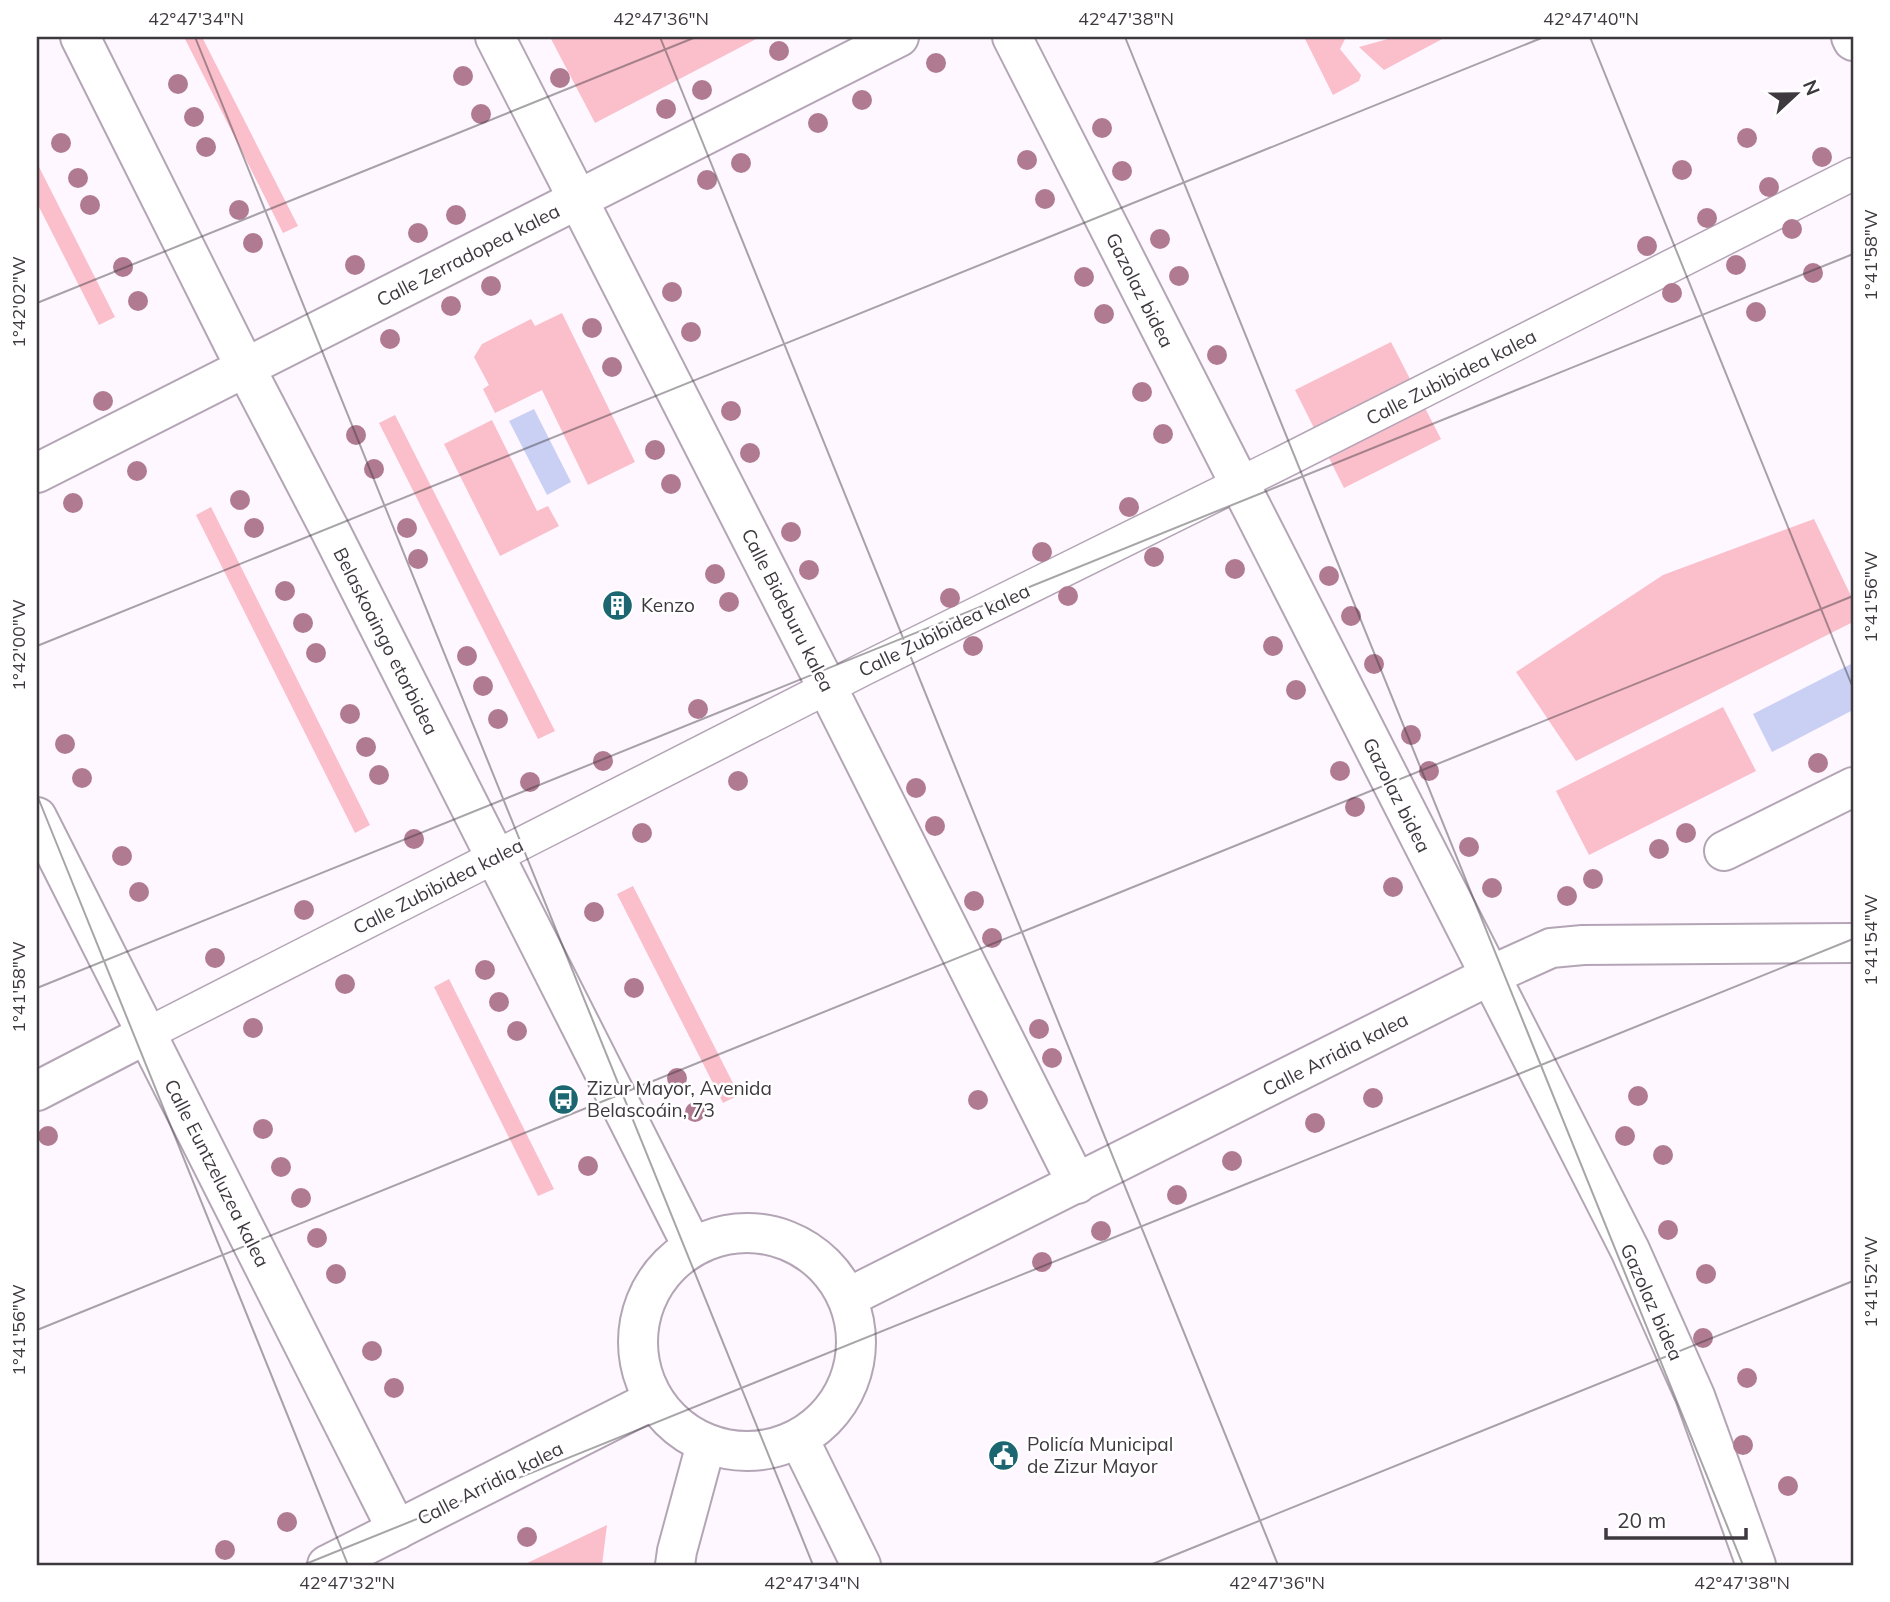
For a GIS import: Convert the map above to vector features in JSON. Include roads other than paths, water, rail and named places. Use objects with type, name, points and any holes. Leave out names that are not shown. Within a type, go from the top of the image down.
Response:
[{"type":"street","name":"Belaskoaingo etorbidea","points":[[80,37],[692,1246]]},
{"type":"street","name":"Calle Bideburu kalea","points":[[495,37],[1077,1184]]},
{"type":"street","name":"Calle Zerradopea kalea","points":[[37,473],[899,37]]},
{"type":"street","name":"Gazolaz bidea","points":[[1012,37],[1630,1250],[1695,1396],[1756,1565]]},
{"type":"street","name":"Calle Zubibidea kalea","points":[[37,1091],[827,687],[1239,484],[1853,174]]},
{"type":"street","points":[[1724,851],[1853,787]]},
{"type":"street","name":"Calle Euntzeluzea kalea","points":[[37,817],[397,1530]]},
{"type":"street","name":"Calle Arridia kalea","points":[[849,1297],[1489,976],[1551,948],[1583,945],[1853,943]]},
{"type":"street","points":[[739,1231],[784,1238],[823,1262],[849,1297],[856,1326],[857,1353],[851,1379],[839,1403],[821,1424],[799,1439],[769,1450],[738,1451],[706,1444],[678,1427],[653,1400],[640,1368],[637,1332],[647,1296],[667,1266],[692,1246],[739,1231]]},
{"type":"street","name":"Calle Arridia kalea","points":[[327,1565],[653,1400]]},
{"type":"street","points":[[799,1439],[861,1565]]},
{"type":"street","points":[[675,1565],[706,1444]]},
{"type":"water","points":[[534,409],[571,482],[547,495],[509,421]]},
{"type":"water","points":[[1853,663],[1853,710],[1772,752],[1753,714]]},
{"type":"place","name":"Kenzo","points":[[618,605]]},
{"type":"place","name":"Zizur Mayor, Avenida Belascoáin, 73","points":[[564,1099]]},
{"type":"place","name":"Policía Municipal de Zizur Mayor","points":[[1004,1455]]}]
